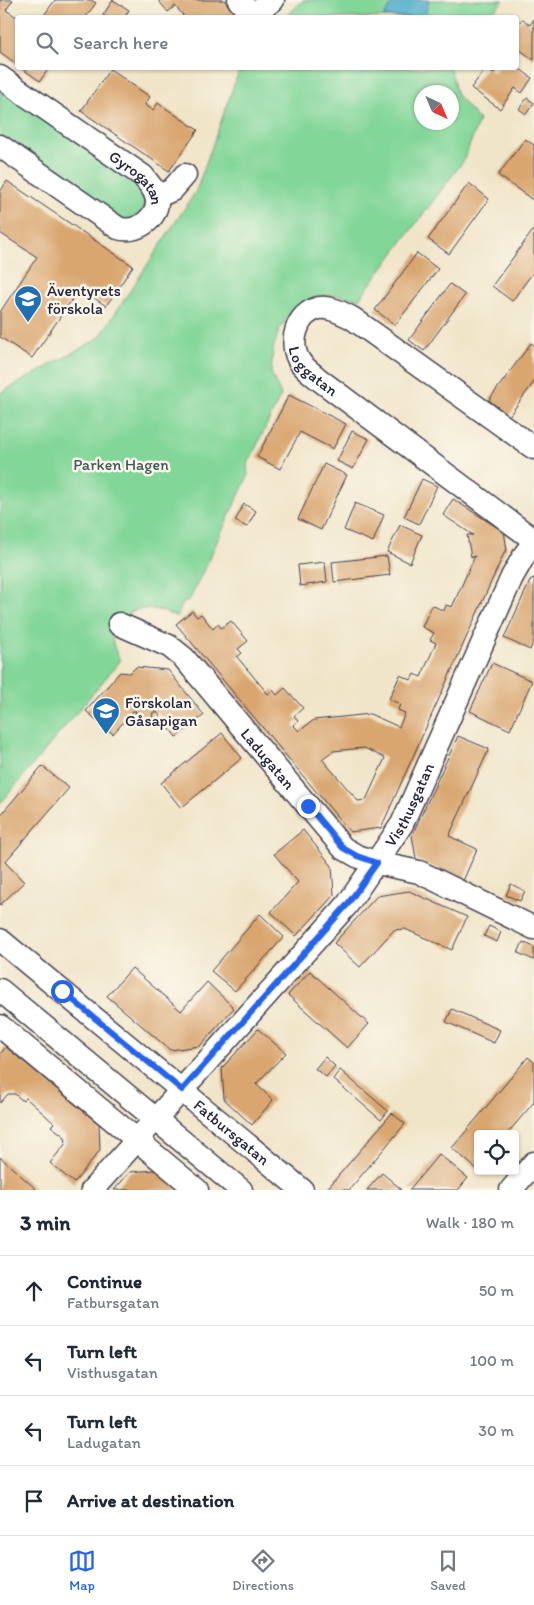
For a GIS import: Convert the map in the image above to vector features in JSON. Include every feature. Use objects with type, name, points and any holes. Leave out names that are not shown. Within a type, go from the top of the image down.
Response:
[{"type":"street","points":[[239,0],[251,15]]},
{"type":"street","points":[[253,15],[273,0]]},
{"type":"street","name":"Gyrogatan","points":[[0,77],[143,176],[155,192],[156,208],[148,220],[136,229],[125,230],[118,228],[0,146]]},
{"type":"street","points":[[156,197],[172,190],[185,174]]},
{"type":"street","name":"Loggatan","points":[[534,448],[352,318],[336,310],[319,308],[308,314],[297,327],[293,342],[300,362],[317,378],[534,541]]},
{"type":"street","name":"Visthusgatan","points":[[92,1190],[347,905],[377,863],[402,824],[512,577],[534,541]]},
{"type":"street","name":"Ladugatan","points":[[119,624],[169,646],[184,658],[343,848],[357,856],[377,863],[419,872],[534,928]]},
{"type":"street","name":"Fatbursgatan","points":[[0,940],[302,1190]]},
{"type":"street","points":[[0,990],[241,1190]]},
{"type":"street","points":[[0,1026],[197,1190]]},
{"type":"street","points":[[511,1190],[534,1162]]},
{"type":"green space","points":[[303,0],[504,0],[490,15],[288,15]]},
{"type":"green space","name":"Parken Hagen","points":[[239,70],[451,70],[454,85],[414,85],[414,130],[459,130],[459,97],[479,120],[464,160],[359,299],[336,295],[313,298],[291,312],[279,330],[273,349],[271,373],[281,395],[247,466],[248,476],[189,601],[183,603],[177,617],[160,611],[146,609],[136,610],[120,620],[112,636],[120,661],[0,804],[0,393],[99,338],[196,191]]},
{"type":"green space","points":[[0,84],[128,172],[150,204],[127,224],[0,140]]},
{"type":"water","points":[[395,0],[429,0],[425,15],[384,15]]},
{"type":"building","points":[[0,0],[13,0],[6,10],[15,16],[15,63],[0,52]]},
{"type":"building","points":[[55,0],[91,0],[96,3],[87,15],[44,15]]},
{"type":"building","points":[[113,0],[129,10],[126,15],[103,15]]},
{"type":"building","points":[[158,0],[224,0],[236,15],[183,15],[175,6],[168,12]]},
{"type":"building","points":[[522,19],[530,25],[534,19],[534,60],[519,49],[519,23]]},
{"type":"building","points":[[519,68],[532,78],[522,93],[515,88],[500,109],[471,88],[484,70],[494,73],[496,70],[519,70]]},
{"type":"building","points":[[24,70],[48,70],[40,81]]},
{"type":"building","points":[[109,70],[111,70],[150,97],[145,105],[153,110],[158,103],[198,130],[169,171],[81,111]]},
{"type":"building","points":[[527,98],[534,103],[526,114],[519,109]]},
{"type":"building","points":[[525,139],[534,145],[534,201],[498,175]]},
{"type":"building","points":[[7,181],[133,266],[106,306],[80,288],[32,358],[0,337],[0,312],[37,257],[0,233],[0,192]]},
{"type":"building","points":[[469,183],[489,199],[449,254],[428,239]]},
{"type":"building","points":[[534,229],[534,271],[512,301],[492,286]]},
{"type":"building","points":[[417,253],[438,269],[395,325],[375,310]]},
{"type":"building","points":[[450,284],[465,295],[424,351],[409,340]]},
{"type":"building","points":[[531,343],[534,345],[534,382],[509,416],[489,400]]},
{"type":"building","points":[[289,395],[346,424],[333,449],[300,432],[280,469],[257,457]]},
{"type":"building","points":[[352,431],[369,439],[353,469],[337,461]]},
{"type":"building","points":[[324,464],[347,475],[321,530],[298,519]]},
{"type":"building","points":[[422,479],[437,486],[419,524],[404,517]]},
{"type":"building","points":[[453,499],[501,530],[504,530],[507,551],[505,551],[381,828],[350,832],[176,624],[192,611],[197,617],[201,614],[213,629],[218,624],[221,628],[231,621],[248,641],[238,649],[242,653],[237,657],[268,694],[273,690],[277,695],[285,688],[303,708],[294,716],[298,721],[293,725],[299,731],[314,720],[370,714],[399,727],[405,713],[398,710],[400,704],[389,699],[400,675],[411,680],[414,674],[421,677],[436,643],[430,640],[434,633],[422,627],[432,605],[444,611],[446,605],[452,607],[475,556],[471,557],[467,535],[473,535],[443,515]],"holes":[[[364,748],[385,758],[366,800],[358,801],[322,759],[333,751]]]},
{"type":"building","points":[[355,503],[384,515],[373,542],[344,530]]},
{"type":"building","points":[[244,504],[256,511],[247,527],[235,521]]},
{"type":"building","points":[[400,525],[422,535],[410,563],[387,552]]},
{"type":"building","points":[[387,556],[390,575],[334,582],[332,562]]},
{"type":"building","points":[[325,562],[327,582],[300,586],[298,565]]},
{"type":"building","points":[[534,578],[534,640],[530,650],[504,638],[531,579]]},
{"type":"building","points":[[492,663],[532,681],[510,730],[470,711]]},
{"type":"building","points":[[136,667],[168,670],[204,715],[176,737],[157,712],[153,712],[152,719],[145,719],[135,718],[136,711],[133,711],[113,734],[86,711],[120,672],[130,673]]},
{"type":"building","points":[[222,733],[242,758],[181,808],[161,783]]},
{"type":"building","points":[[458,736],[489,749],[449,836],[477,849],[463,881],[416,859],[412,835]]},
{"type":"building","points":[[42,766],[69,788],[5,862],[24,882],[0,905],[0,816]]},
{"type":"building","points":[[303,830],[332,866],[334,895],[296,936],[271,912],[298,882],[274,854]]},
{"type":"building","points":[[511,884],[525,891],[520,901],[506,895]]},
{"type":"building","points":[[409,891],[467,917],[452,950],[405,929],[394,930],[360,967],[334,943],[377,896]]},
{"type":"building","points":[[260,914],[284,937],[235,991],[211,971]]},
{"type":"building","points":[[489,926],[501,932],[497,942],[484,936]]},
{"type":"building","points":[[523,942],[534,947],[534,960],[518,953]]},
{"type":"building","points":[[132,968],[181,1011],[207,982],[234,1008],[200,1046],[170,1050],[107,996]]},
{"type":"building","points":[[310,971],[369,1024],[347,1048],[288,995]]},
{"type":"building","points":[[452,1009],[500,1030],[494,1043],[446,1022]]},
{"type":"building","points":[[258,1029],[286,1053],[256,1084],[273,1100],[252,1125],[224,1099],[222,1068]]},
{"type":"building","points":[[6,1047],[99,1124],[100,1150],[74,1183],[50,1163],[66,1143],[65,1137],[51,1126],[54,1123],[26,1098],[23,1101],[15,1094],[8,1094],[0,1103],[0,1054]]},
{"type":"building","points":[[325,1057],[335,1066],[326,1077],[315,1069]]},
{"type":"building","points":[[528,1057],[534,1062],[534,1102],[510,1130],[474,1130],[474,1167],[452,1148]]},
{"type":"building","points":[[340,1070],[388,1111],[381,1120],[333,1079]]},
{"type":"building","points":[[392,1113],[405,1124],[349,1190],[327,1189]]},
{"type":"building","points":[[439,1154],[468,1178],[458,1190],[409,1190]]},
{"type":"building","points":[[0,1157],[37,1190],[0,1190]]},
{"type":"building","points":[[155,1170],[179,1190],[114,1190],[130,1172]]},
{"type":"building","points":[[382,1173],[401,1189],[367,1190]]},
{"type":"place","name":"Äventyrets förskola","points":[[28,323]]},
{"type":"place","name":"Förskolan Gåsapigan","points":[[106,735]]},
{"type":"route","points":[[62,991],[182,1090],[347,905],[377,863],[357,856],[343,848],[308,806]]}]
